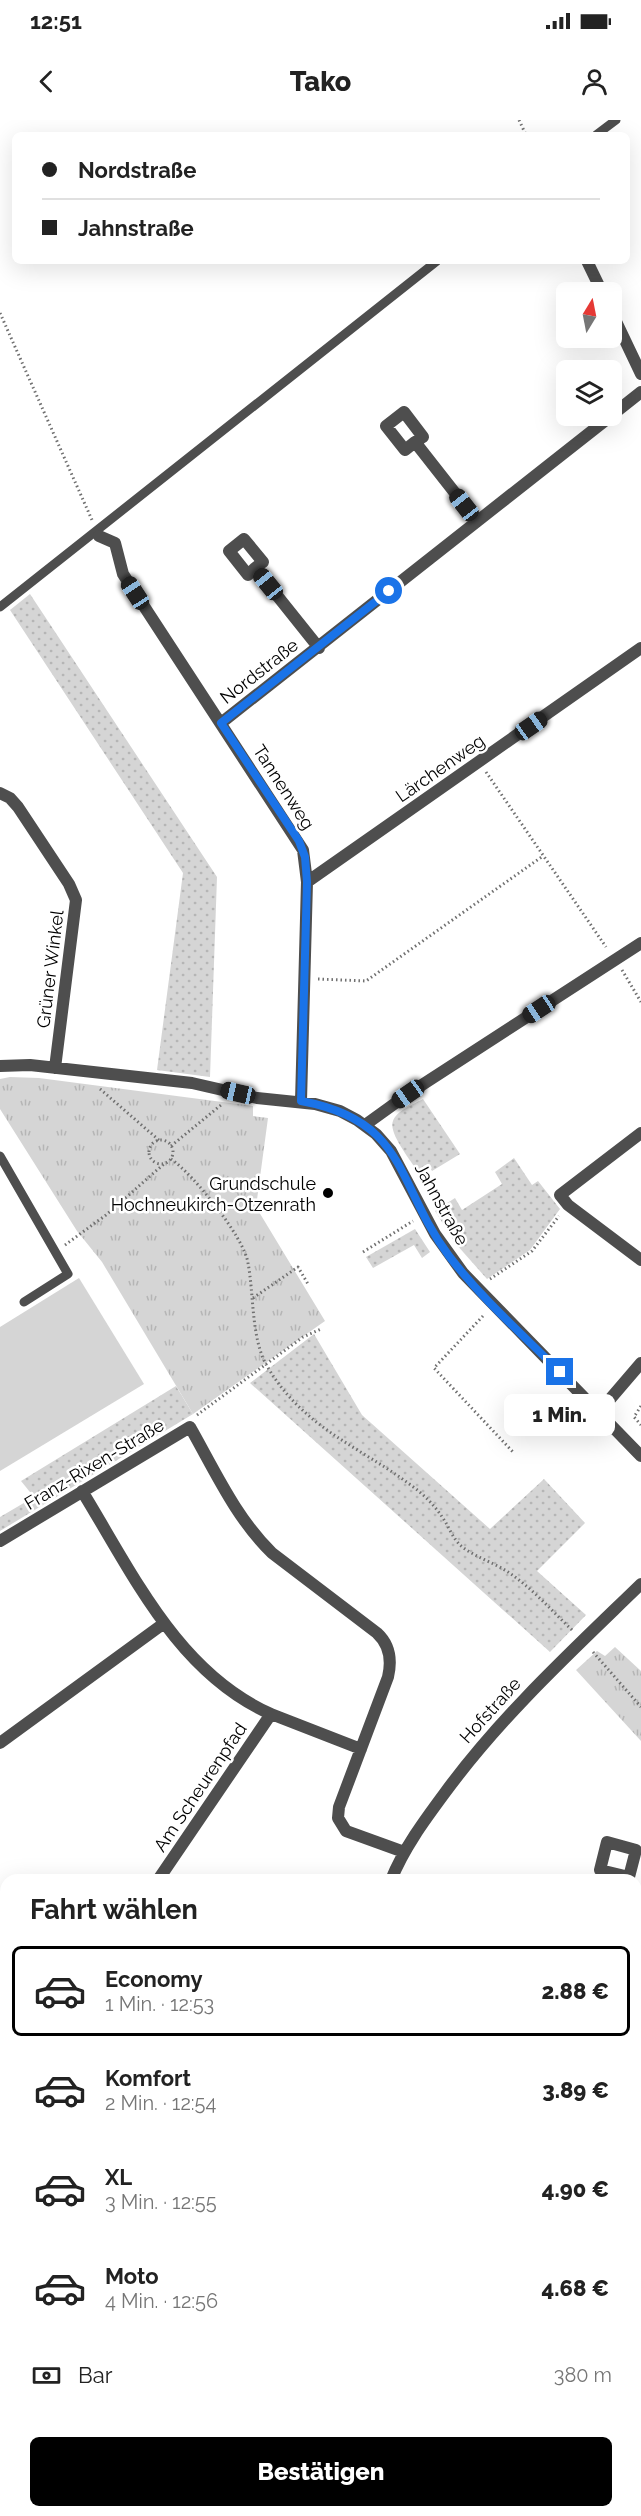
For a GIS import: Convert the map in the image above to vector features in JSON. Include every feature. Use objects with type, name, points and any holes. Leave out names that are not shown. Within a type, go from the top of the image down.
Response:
[{"type":"street","points":[[588,264],[597,282]]},
{"type":"street","points":[[622,335],[641,374]]},
{"type":"street","name":"Nordstraße","points":[[622,407],[641,392]]},
{"type":"street","name":"Nordstraße","points":[[221,723],[319,648],[597,426]]},
{"type":"street","points":[[415,442],[477,521]]},
{"type":"street","name":"Tannenweg","points":[[98,533],[115,543],[123,574],[299,841],[305,857],[307,882],[301,1101]]},
{"type":"street","name":"Nordstraße","points":[[255,568],[319,648]]},
{"type":"street","name":"Lärchenweg","points":[[307,882],[480,763],[641,648]]},
{"type":"street","name":"Lärchenweg","points":[[622,661],[641,658]]},
{"type":"street","name":"Grüner Winkel","points":[[0,793],[10,798],[18,807],[69,884],[76,900],[55,1068]]},
{"type":"street","points":[[365,1125],[408,1094],[641,943]]},
{"type":"street","name":"Jahnstraße","points":[[0,1066],[79,1070],[192,1083],[256,1098],[301,1101],[340,1111],[365,1125],[381,1139],[396,1158],[440,1244],[477,1289],[641,1456]]},
{"type":"street","points":[[641,1133],[560,1195],[568,1205],[641,1260]]},
{"type":"street","points":[[599,1412],[641,1363]]},
{"type":"street","name":"Franz-Rixen-Straße","points":[[0,1541],[190,1427],[237,1510],[258,1539],[272,1553],[377,1633],[384,1642],[389,1654],[389,1673],[338,1811],[339,1821],[343,1828],[351,1833],[404,1852]]},
{"type":"street","name":"Am Scheurenpfad","points":[[82,1491],[163,1624],[212,1677],[245,1701],[271,1714],[362,1749]]},
{"type":"street","name":"Hofstraße","points":[[394,1874],[404,1852],[476,1752],[514,1709],[641,1584]]},
{"type":"street","points":[[0,1743],[163,1624]]},
{"type":"street","name":"Am Scheurenpfad","points":[[162,1874],[271,1714]]},
{"type":"lane","points":[[601,132],[616,120]]},
{"type":"lane","points":[[0,607],[98,533],[433,264]]},
{"type":"lane","points":[[0,1156],[68,1274],[24,1302]]},
{"type":"path","points":[[0,313],[98,533]]},
{"type":"path","points":[[480,763],[615,960],[641,1002]]},
{"type":"path","points":[[305,978],[366,981],[543,856]]},
{"type":"path","points":[[55,1251],[106,1215],[171,1160],[173,1152],[171,1146],[160,1141],[79,1070]]},
{"type":"path","points":[[171,1146],[193,1126],[238,1093]]},
{"type":"path","points":[[160,1141],[151,1146],[150,1154],[157,1163],[165,1163]]},
{"type":"path","points":[[171,1160],[181,1166],[234,1232],[248,1260],[259,1341],[266,1366],[295,1401],[316,1422],[412,1486],[436,1509],[458,1543],[522,1582],[582,1641],[641,1707]]},
{"type":"path","points":[[477,1289],[532,1251],[568,1205]]},
{"type":"path","points":[[363,1252],[424,1215]]},
{"type":"path","points":[[253,1298],[298,1267],[308,1284]]},
{"type":"path","points":[[493,1305],[434,1368],[513,1452]]},
{"type":"path","points":[[190,1427],[196,1416],[266,1366],[303,1336],[321,1329]]},
{"type":"path","points":[[641,1406],[633,1417],[641,1425]]},
{"type":"green space","points":[[30,594],[217,877],[210,1077],[157,1070],[183,873],[10,610]]},
{"type":"green space","points":[[39,1078],[253,1106],[253,1116],[268,1118],[256,1207],[325,1321],[193,1414],[102,1262],[77,1231],[0,1109],[0,1079]]},
{"type":"green space","points":[[423,1099],[460,1154],[432,1171],[428,1164],[417,1171],[397,1139],[392,1126],[398,1114]]},
{"type":"green space","points":[[514,1158],[532,1185],[538,1181],[560,1209],[530,1250],[487,1279],[456,1244],[435,1211],[455,1198],[462,1210],[502,1184],[495,1172]]},
{"type":"green space","points":[[415,1229],[430,1252],[422,1258],[414,1245],[373,1268],[366,1257]]},
{"type":"green space","points":[[79,1278],[144,1384],[0,1471],[0,1327]]},
{"type":"green space","points":[[314,1334],[362,1415],[490,1529],[544,1479],[585,1523],[537,1571],[586,1615],[550,1652],[250,1383]]},
{"type":"green space","points":[[176,1386],[193,1414],[0,1531],[0,1517],[34,1497],[21,1481]]},
{"type":"green space","points":[[615,1647],[641,1671],[641,1741],[576,1670],[597,1651],[605,1656]]},
{"type":"place","name":"Grundschule Hochneukirch-Otzenrath","points":[[328,1193]]},
{"type":"route","points":[[389,591],[221,723],[299,841],[305,857],[307,882],[301,1101],[340,1111],[357,1120],[381,1139],[396,1158],[429,1224],[448,1255],[477,1289],[560,1372]]}]
